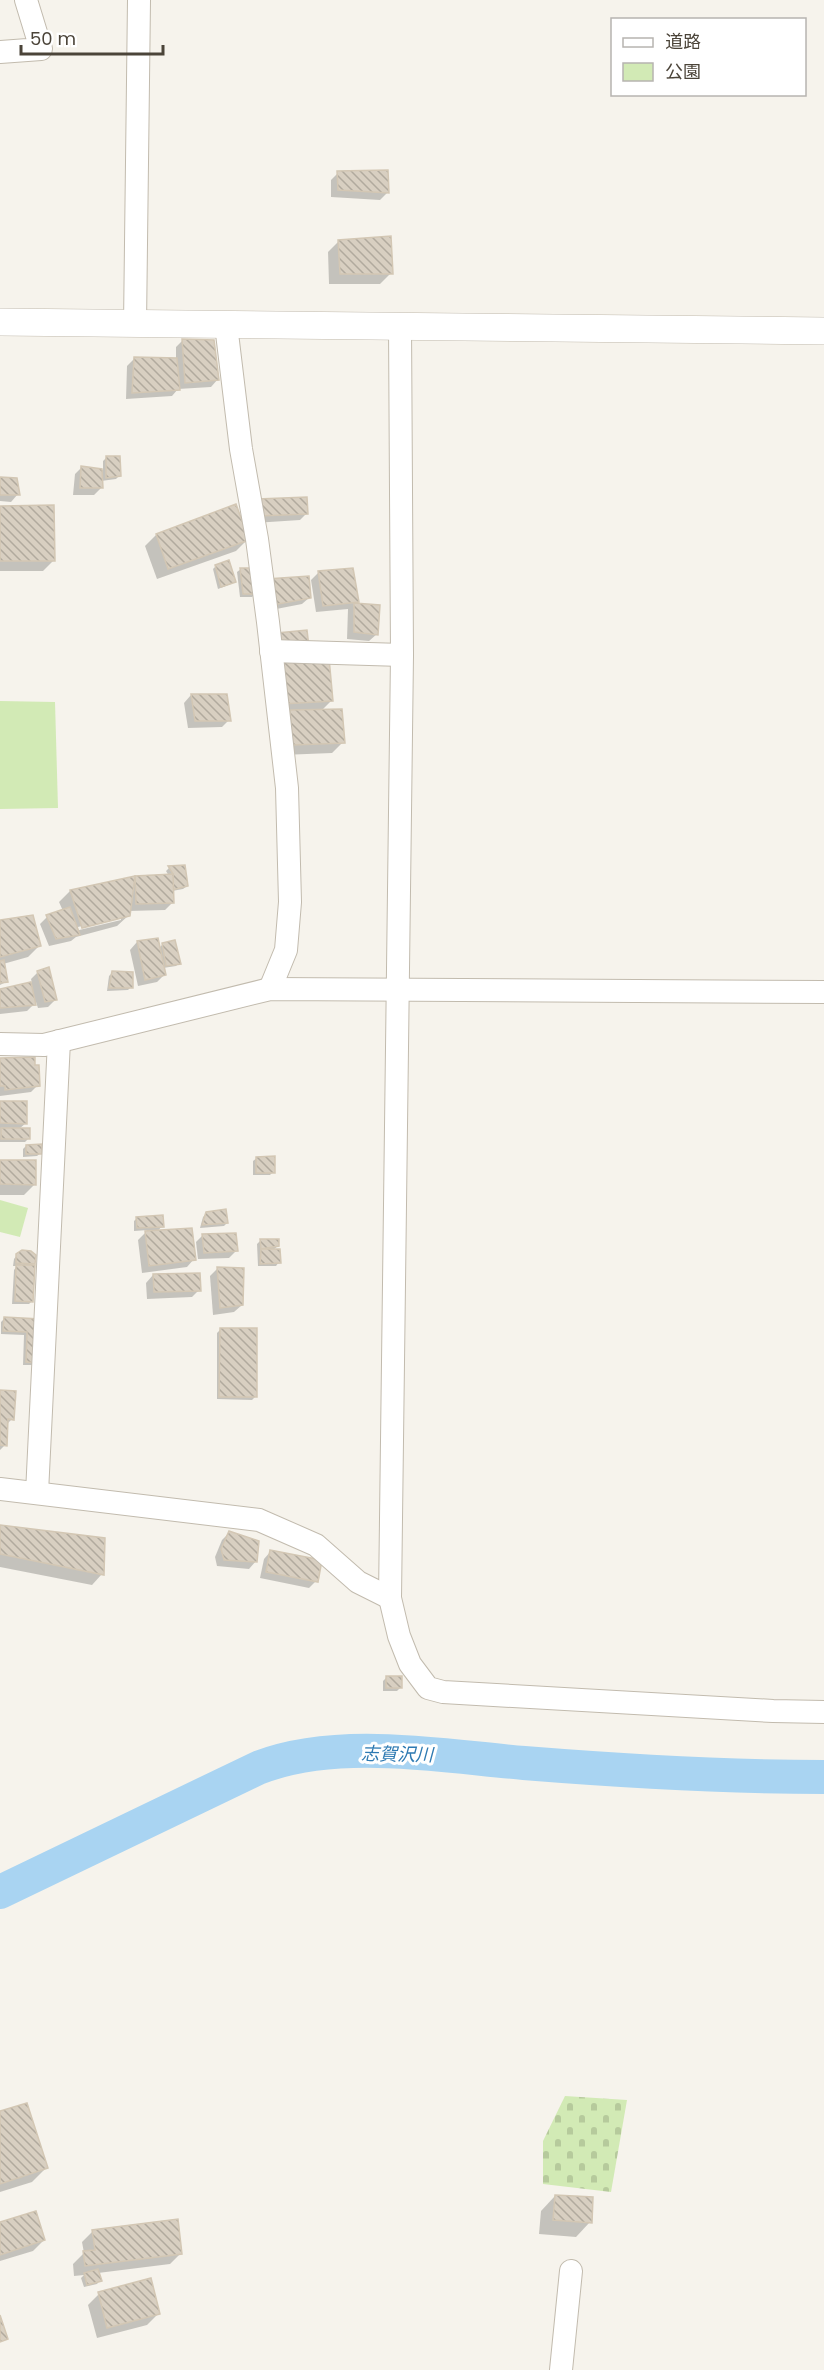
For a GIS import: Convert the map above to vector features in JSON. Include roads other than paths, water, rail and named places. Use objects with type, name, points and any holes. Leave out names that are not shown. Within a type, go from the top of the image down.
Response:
[{"type":"street","points":[[0,52],[41,49],[26,0]]},
{"type":"street","points":[[135,325],[139,0]]},
{"type":"street","points":[[0,322],[824,331]]},
{"type":"street","points":[[226,325],[241,449],[271,651],[287,788],[290,902],[286,950],[270,988]]},
{"type":"street","points":[[400,325],[402,655],[390,1598],[399,1636],[410,1664],[428,1688],[443,1692],[773,1712],[824,1712]]},
{"type":"street","points":[[271,651],[402,655]]},
{"type":"street","points":[[0,1044],[44,1045],[270,988],[824,992]]},
{"type":"street","points":[[37,1493],[59,1041]]},
{"type":"street","points":[[0,1489],[259,1520],[316,1545],[358,1582],[390,1598]]},
{"type":"street","points":[[561,2370],[571,2271]]},
{"type":"waterway","name":"志賀沢川","points":[[0,1892],[258,1768],[321,1753],[390,1751],[636,1771],[824,1777]]}]
